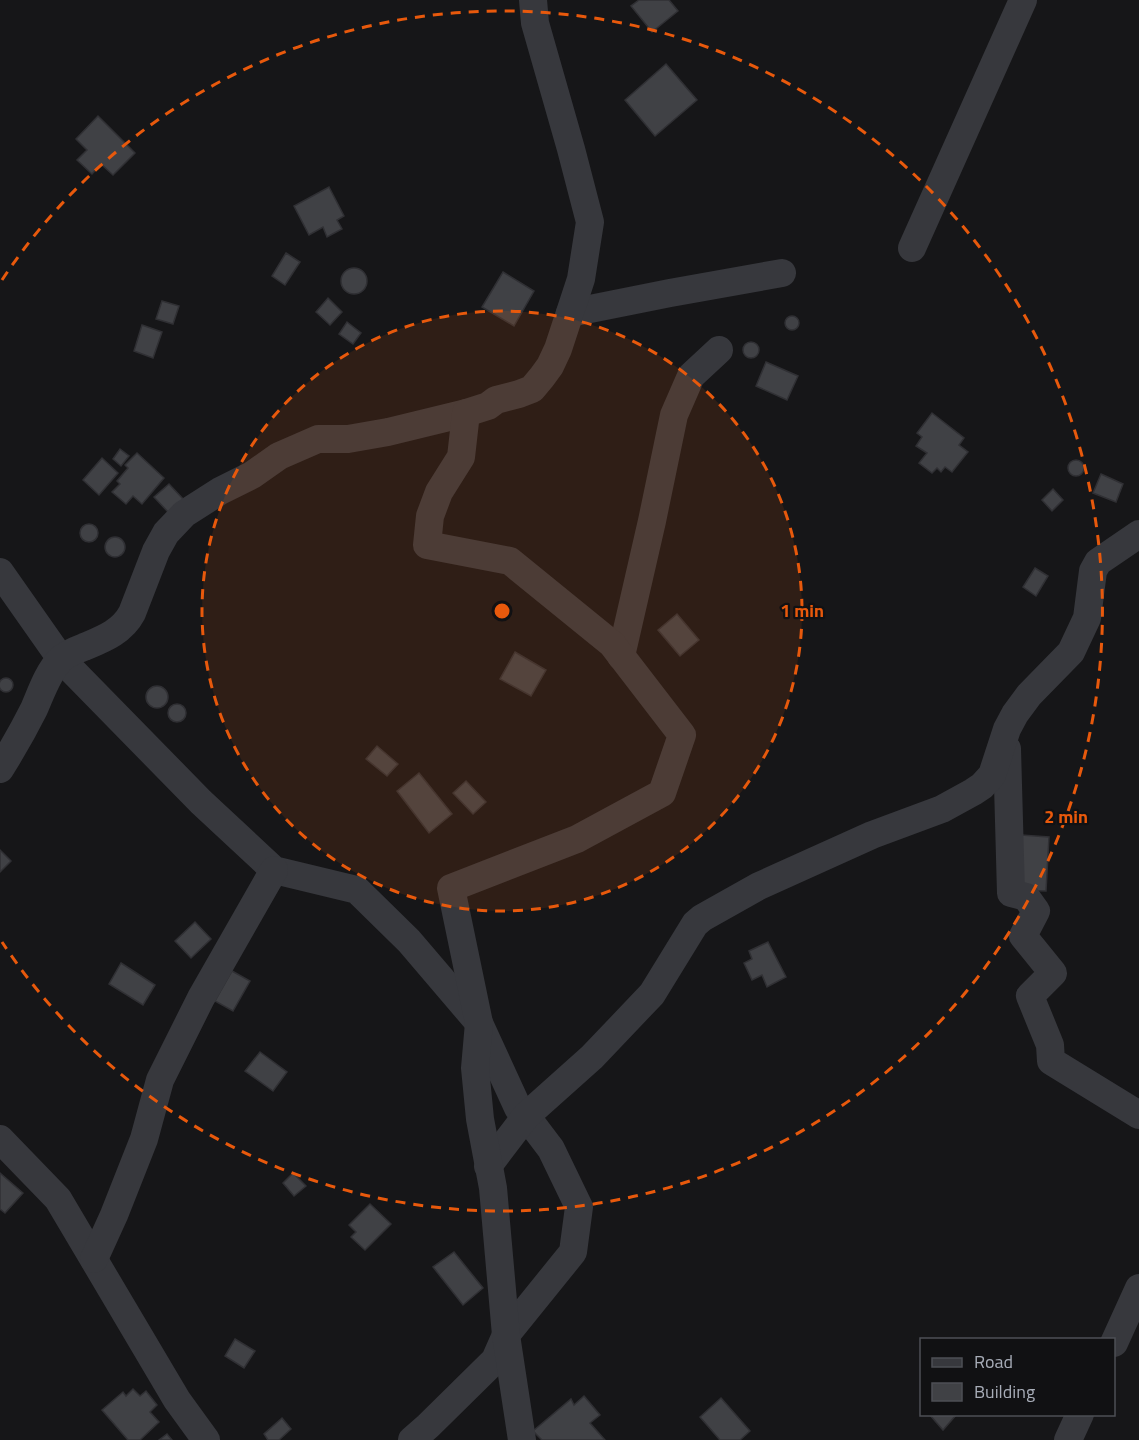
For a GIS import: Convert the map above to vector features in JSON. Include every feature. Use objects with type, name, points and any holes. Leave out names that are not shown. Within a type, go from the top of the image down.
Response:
[{"type":"street","points":[[0,769],[61,659],[75,650],[98,641],[127,623],[156,551],[166,533],[184,514],[220,491],[252,475],[279,456],[318,439],[348,439],[466,414],[488,406],[496,400],[532,389],[550,366],[558,349],[581,279],[590,222],[535,23],[533,0]]},
{"type":"street","points":[[912,248],[1023,0]]},
{"type":"street","points":[[570,313],[782,273]]},
{"type":"street","points":[[621,656],[674,416],[691,376],[719,350]]},
{"type":"street","points":[[412,1440],[495,1360],[506,1335],[573,1252],[579,1207],[551,1149],[518,1108],[479,1023],[452,888],[577,839],[662,793],[682,735],[612,644],[510,561],[427,545],[433,508],[461,457],[466,414]]},
{"type":"street","points":[[493,1170],[526,1116],[592,1057],[652,994],[695,924],[702,918],[759,886],[873,835],[942,809],[982,786],[992,775],[1007,729],[1015,714],[1029,695],[1071,652],[1087,618],[1093,571],[1098,562],[1139,534]]},
{"type":"street","points":[[0,572],[61,659],[201,802],[274,870],[357,890],[409,941],[479,1023],[476,1068],[480,1119],[493,1170],[506,1335],[522,1440]]},
{"type":"street","points":[[1007,729],[1011,893],[1026,897],[1035,911],[1023,936],[1053,973],[1030,996],[1050,1045],[1051,1061],[1139,1116]]},
{"type":"street","points":[[94,1259],[144,1139],[160,1080],[201,998],[274,870]]},
{"type":"street","points":[[0,1138],[58,1199],[177,1400],[206,1440]]},
{"type":"street","points":[[1115,1339],[1139,1288]]},
{"type":"street","points":[[1068,1440],[1079,1416]]},
{"type":"building","points":[[639,0],[669,0],[678,11],[652,32],[631,6]]},
{"type":"building","points":[[666,64],[697,100],[655,136],[625,100]]},
{"type":"building","points":[[98,116],[135,153],[113,175],[101,164],[92,174],[77,160],[87,150],[76,139]]},
{"type":"building","points":[[329,187],[344,216],[337,220],[342,229],[327,237],[323,227],[309,235],[294,206]]},
{"type":"building","points":[[286,253],[300,262],[285,285],[272,276]]},
{"type":"building","points":[[354,268],[363,272],[367,281],[363,290],[354,294],[345,290],[341,281],[345,272]]},
{"type":"building","points":[[503,272],[534,291],[514,326],[482,307]]},
{"type":"building","points":[[328,298],[342,312],[330,325],[316,312]]},
{"type":"building","points":[[162,301],[179,306],[173,324],[156,319]]},
{"type":"building","points":[[789,316],[795,316],[799,323],[795,330],[789,330],[785,326],[785,320]]},
{"type":"building","points":[[347,322],[361,333],[353,344],[339,334]]},
{"type":"building","points":[[142,325],[162,332],[153,358],[134,351]]},
{"type":"building","points":[[748,342],[754,342],[759,350],[757,356],[748,358],[743,353],[743,347]]},
{"type":"building","points":[[766,362],[798,376],[787,400],[756,386]]},
{"type":"building","points":[[932,413],[964,438],[959,445],[968,452],[952,472],[945,467],[941,472],[937,468],[932,473],[919,463],[927,453],[916,446],[922,437],[917,433]]},
{"type":"building","points":[[120,449],[129,456],[121,466],[113,459]]},
{"type":"building","points":[[137,453],[164,478],[142,504],[133,496],[126,504],[112,492],[120,484],[117,481],[128,468],[125,465]]},
{"type":"building","points":[[102,458],[118,473],[99,495],[83,480]]},
{"type":"building","points":[[1076,460],[1084,468],[1076,476],[1068,468]]},
{"type":"building","points":[[1101,474],[1123,484],[1116,502],[1093,493]]},
{"type":"building","points":[[169,484],[184,500],[169,513],[154,497]]},
{"type":"building","points":[[1053,489],[1063,500],[1052,511],[1042,500]]},
{"type":"building","points":[[89,524],[95,527],[98,533],[95,539],[89,542],[83,539],[80,533],[83,527]]},
{"type":"building","points":[[115,537],[122,540],[125,547],[122,554],[115,557],[108,554],[105,547],[108,540]]},
{"type":"building","points":[[1035,568],[1048,576],[1036,596],[1023,587]]},
{"type":"building","points":[[677,614],[699,640],[680,656],[658,630]]},
{"type":"building","points":[[515,652],[546,670],[531,696],[500,679]]},
{"type":"building","points":[[3,678],[9,678],[13,685],[9,692],[3,692],[-1,688],[-1,682]]},
{"type":"building","points":[[157,686],[167,693],[168,697],[161,707],[157,708],[147,701],[146,697],[153,687]]},
{"type":"building","points":[[177,704],[183,707],[186,713],[183,719],[177,722],[171,719],[168,713],[171,707]]},
{"type":"building","points":[[377,746],[398,764],[387,776],[366,759]]},
{"type":"building","points":[[419,773],[452,814],[429,833],[397,791]]},
{"type":"building","points":[[466,781],[486,802],[473,814],[453,793]]},
{"type":"building","points":[[1021,835],[1049,837],[1046,891],[1018,890]]},
{"type":"building","points":[[0,850],[11,861],[0,872]]},
{"type":"building","points":[[195,922],[211,939],[191,958],[175,941]]},
{"type":"building","points":[[768,942],[786,977],[767,987],[762,975],[752,980],[744,963],[752,959],[749,951]]},
{"type":"building","points":[[121,963],[155,985],[143,1005],[109,984]]},
{"type":"building","points":[[232,971],[250,981],[233,1011],[215,1001]]},
{"type":"building","points":[[260,1052],[287,1072],[273,1091],[245,1071]]},
{"type":"building","points":[[0,1173],[23,1193],[5,1213],[0,1209]]},
{"type":"building","points":[[293,1173],[306,1186],[294,1196],[283,1183]]},
{"type":"building","points":[[370,1204],[391,1224],[365,1250],[351,1237],[356,1232],[349,1225]]},
{"type":"building","points":[[454,1252],[483,1288],[463,1305],[433,1267]]},
{"type":"building","points":[[235,1339],[255,1351],[244,1368],[225,1356]]},
{"type":"building","points":[[133,1389],[140,1396],[146,1391],[157,1405],[150,1412],[159,1422],[140,1440],[128,1440],[102,1410],[123,1392],[126,1396]]},
{"type":"building","points":[[584,1396],[600,1415],[590,1423],[605,1440],[542,1440],[533,1431],[571,1399],[574,1405]]},
{"type":"building","points":[[721,1398],[750,1431],[740,1440],[720,1440],[700,1417]]},
{"type":"building","points":[[931,1416],[955,1416],[943,1430]]},
{"type":"building","points":[[282,1418],[291,1429],[279,1440],[268,1440],[264,1434]]},
{"type":"building","points":[[167,1434],[172,1440],[159,1440]]}]
